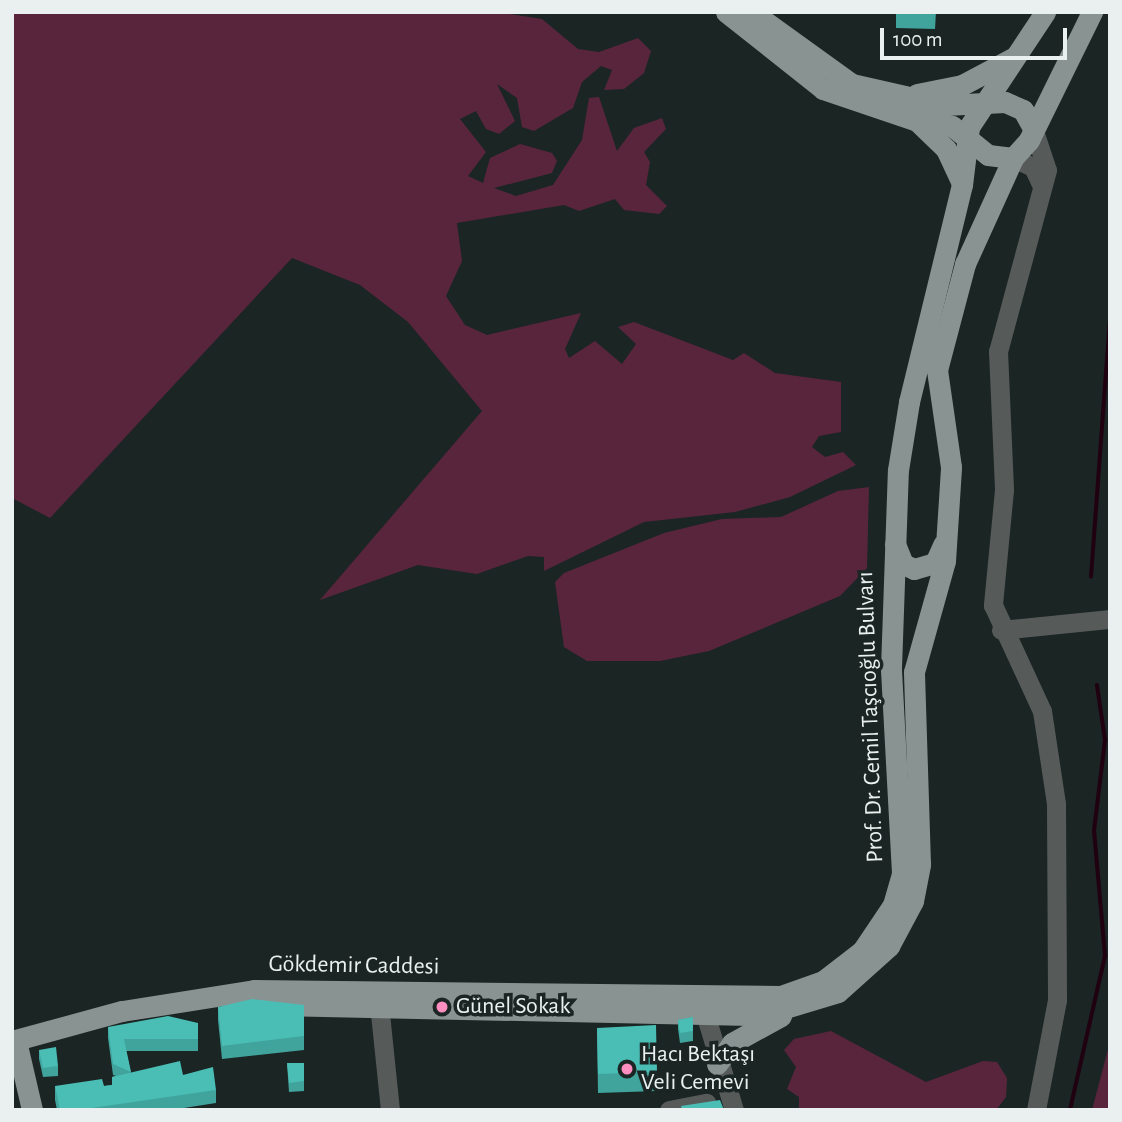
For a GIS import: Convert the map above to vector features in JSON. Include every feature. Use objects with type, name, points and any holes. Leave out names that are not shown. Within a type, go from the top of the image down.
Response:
[{"type":"main road","points":[[726,12],[823,89],[896,104],[1015,105],[1033,128]]},
{"type":"main road","points":[[752,12],[833,74],[930,117],[968,138],[988,155],[1013,158],[1033,128],[1093,12]]},
{"type":"main road","points":[[968,138],[973,118],[985,106],[1044,14]]},
{"type":"main road","points":[[896,104],[962,85],[1018,55]]},
{"type":"main road","points":[[896,104],[942,143],[962,185]]},
{"type":"main road","name":"Prof. Dr. Cemil Taşcıoğlu Bulvarı","points":[[703,1006],[781,996],[823,981],[862,951],[892,905],[903,857],[891,668],[893,538],[909,402],[962,185],[968,138]]},
{"type":"main road","name":"Prof. Dr. Cemil Taşcıoğlu Bulvarı","points":[[703,1006],[792,1010],[838,992],[868,970],[913,901],[920,864],[914,672],[942,576],[950,505],[951,467],[937,370],[965,264],[1013,158]]},
{"type":"main road","points":[[893,538],[906,567],[928,568],[942,550],[950,505]]},
{"type":"main road","name":"Gökdemir Caddesi","points":[[14,1041],[80,1027],[122,1011],[254,990],[379,1001],[703,1006]]},
{"type":"main road","points":[[717,1064],[732,1043],[792,1010]]},
{"type":"main road","points":[[14,1041],[32,1110]]},
{"type":"street","points":[[1033,128],[1048,164],[995,377],[1004,490],[993,605],[1001,631],[1042,711],[1056,804],[1057,1000],[1036,1110]]},
{"type":"street","points":[[1013,158],[1033,167],[1042,186]]},
{"type":"street","points":[[1001,631],[1110,619]]},
{"type":"street","points":[[379,1001],[390,1110]]},
{"type":"street","points":[[669,1110],[732,1104],[717,1064],[703,1006]]},
{"type":"shaded area","points":[[12,12],[497,12],[542,19],[578,49],[599,52],[638,38],[651,51],[644,73],[624,89],[604,90],[612,70],[601,66],[582,82],[573,108],[534,131],[522,127],[517,98],[497,84],[515,121],[499,134],[486,129],[476,111],[460,119],[486,152],[468,176],[483,183],[490,158],[520,144],[552,153],[557,161],[552,173],[494,188],[516,196],[553,185],[582,140],[589,98],[599,97],[617,151],[634,128],[662,118],[666,129],[644,152],[650,162],[646,185],[667,206],[659,214],[624,210],[615,199],[579,211],[564,205],[457,223],[462,261],[446,296],[465,325],[487,335],[581,313],[565,349],[569,358],[595,341],[622,364],[636,344],[618,327],[634,322],[733,360],[744,353],[775,373],[841,382],[841,432],[819,436],[812,447],[825,457],[843,452],[856,465],[790,497],[735,512],[644,522],[544,571],[544,557],[528,556],[477,574],[418,565],[320,600],[482,411],[408,322],[360,285],[292,258],[50,518],[12,498]]},
{"type":"shaded area","points":[[869,487],[867,568],[840,596],[709,651],[660,661],[587,661],[564,647],[555,582],[564,573],[664,533],[722,519],[781,517],[838,491]]},
{"type":"shaded area","points":[[831,1031],[926,1082],[983,1061],[997,1062],[1007,1078],[1006,1097],[996,1110],[799,1110],[799,1097],[787,1089],[796,1067],[784,1050],[794,1039]]},
{"type":"shaded area","points":[[1110,1043],[1110,1110],[1092,1110],[1107,1053]]},
{"type":"building","points":[[252,999],[304,1005],[304,1036],[222,1046],[218,1007]]},
{"type":"building","points":[[168,1016],[198,1023],[198,1039],[124,1039],[131,1072],[113,1064],[108,1027]]},
{"type":"building","points":[[693,1017],[693,1031],[680,1033],[678,1020]]},
{"type":"building","points":[[656,1025],[657,1072],[598,1074],[597,1028]]},
{"type":"building","points":[[56,1047],[58,1066],[43,1068],[39,1050]]},
{"type":"building","points":[[180,1061],[183,1075],[213,1067],[216,1090],[78,1110],[60,1110],[55,1086],[102,1079],[104,1086],[112,1085],[112,1077]]},
{"type":"building","points":[[287,1063],[304,1063],[304,1081],[289,1083]]},
{"type":"building","points":[[720,1100],[724,1110],[682,1110],[681,1106]]},
{"type":"waterway","points":[[1091,577],[1110,316]]},
{"type":"waterway","points":[[1070,1110],[1105,956],[1094,831],[1105,740],[1097,686]]},
{"type":"place","name":"Günel Sokak","points":[[442,1007]]},
{"type":"place","name":"Hacı Bektaşı Veli Cemevi","points":[[627,1069]]}]
